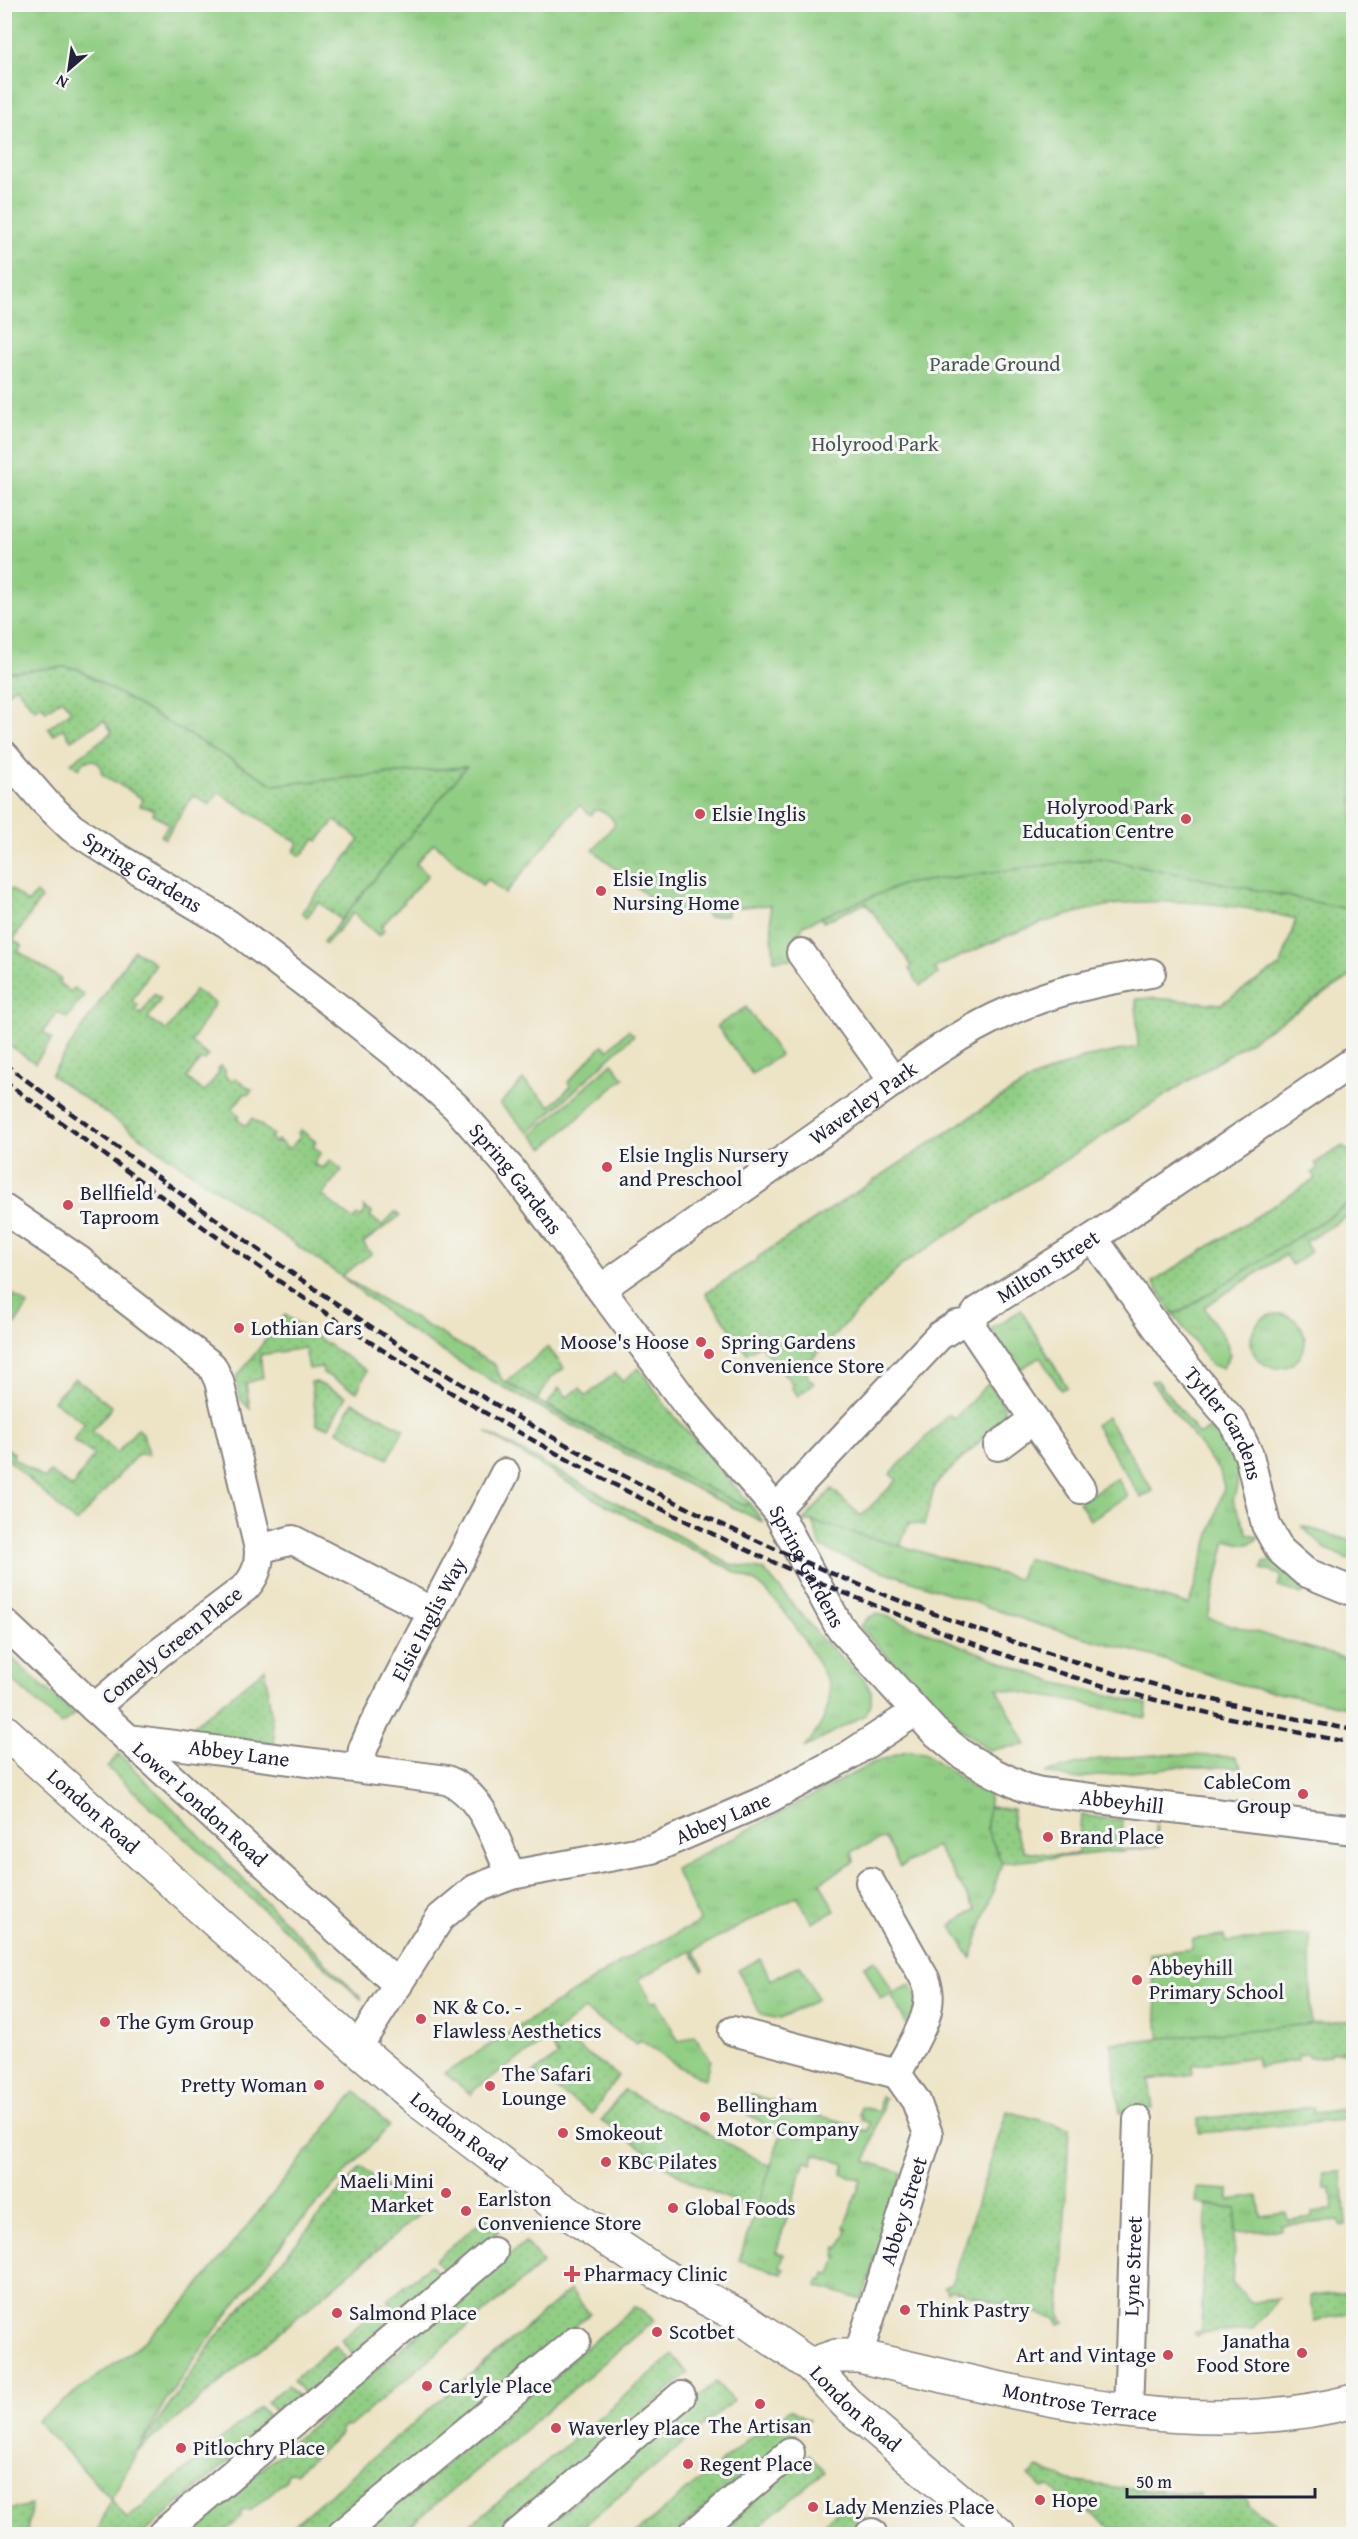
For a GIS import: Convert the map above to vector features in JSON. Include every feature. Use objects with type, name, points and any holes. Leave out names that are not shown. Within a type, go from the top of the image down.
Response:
[{"type":"main road","name":"London Road","points":[[4,1731],[357,2048],[424,2104],[552,2202],[658,2272],[739,2316],[810,2365],[847,2404],[999,2535]]},
{"type":"main road","name":"Montrose Terrace","points":[[810,2365],[836,2356],[858,2356],[1083,2406],[1128,2412],[1236,2417],[1292,2412],[1353,2402]]},
{"type":"street","name":"Spring Gardens","points":[[4,755],[45,802],[72,828],[228,924],[350,1017],[431,1084],[491,1144],[602,1288],[688,1406],[776,1509],[839,1626],[915,1712]]},
{"type":"street","points":[[801,954],[894,1082]]},
{"type":"street","name":"Waverley Park","points":[[602,1288],[968,1032],[1009,1011],[1074,988],[1151,973]]},
{"type":"street","name":"Milton Street","points":[[776,1509],[939,1336],[956,1325],[969,1323],[978,1311],[1093,1238],[1353,1061]]},
{"type":"street","points":[[4,1209],[80,1261],[94,1275],[212,1366],[219,1382],[259,1549],[293,1540],[433,1612]]},
{"type":"street","name":"Tytler Gardens","points":[[1093,1238],[1178,1357],[1233,1422],[1249,1455],[1266,1525],[1280,1550],[1305,1572],[1353,1592]]},
{"type":"street","points":[[969,1323],[1081,1489]]},
{"type":"street","points":[[998,1446],[1034,1419]]},
{"type":"street","name":"Elsie Inglis Way","points":[[360,1768],[363,1749],[373,1726],[505,1473]]},
{"type":"street","name":"Comely Green Place","points":[[94,1708],[159,1653],[246,1587],[255,1577],[259,1564],[259,1549]]},
{"type":"street","name":"Lower London Road","points":[[4,1623],[94,1708],[398,1984]]},
{"type":"street","name":"Abbeyhill","points":[[915,1712],[963,1755],[1025,1788],[1081,1799],[1353,1830]]},
{"type":"street","name":"Abbey Lane","points":[[357,2048],[429,1935],[449,1909],[475,1889],[511,1875],[652,1849],[768,1799],[848,1756],[915,1712]]},
{"type":"street","name":"Abbey Lane","points":[[128,1739],[447,1780],[460,1785],[478,1804],[511,1875]]},
{"type":"street","points":[[733,2031],[897,2074],[927,2012],[930,1993],[925,1979],[870,1882]]},
{"type":"street","name":"Abbey Street","points":[[858,2356],[928,2134],[920,2107],[897,2074]]},
{"type":"street","name":"Lyne Street","points":[[1128,2412],[1138,2120]]},
{"type":"street","points":[[162,2535],[493,2252]]},
{"type":"street","points":[[342,2535],[576,2341]]},
{"type":"street","points":[[517,2535],[681,2396]]},
{"type":"street","points":[[693,2535],[790,2452]]},
{"type":"green space","name":"Holyrood Park","points":[[5,5],[1353,5],[1353,910],[1100,858],[904,884],[803,925],[792,959],[774,960],[770,905],[727,908],[727,915],[708,917],[706,910],[668,913],[593,850],[615,824],[604,812],[595,810],[591,815],[579,805],[505,894],[488,879],[482,885],[434,843],[416,864],[428,875],[381,927],[384,930],[379,936],[353,913],[326,944],[323,942],[466,767],[274,785],[77,669],[65,667],[5,673]]},
{"type":"green space","points":[[65,667],[77,669],[274,785],[466,767],[341,920],[319,902],[307,917],[302,912],[360,840],[335,820],[318,841],[315,839],[301,856],[294,851],[298,843],[218,792],[209,805],[193,795],[165,839],[161,836],[169,824],[153,814],[153,809],[140,806],[143,799],[102,774],[100,765],[93,760],[83,762],[79,769],[71,763],[112,732],[104,720],[71,740],[63,728],[54,735],[48,728],[71,711],[62,699],[46,711],[41,705],[34,710],[16,686],[5,695],[5,673]]},
{"type":"green space","points":[[1100,858],[1353,910],[1353,975],[903,1264],[806,1365],[808,1378],[814,1383],[798,1396],[791,1387],[793,1384],[760,1345],[747,1353],[706,1294],[707,1291],[982,1109],[1032,1079],[1083,1058],[1138,1047],[1136,999],[1152,998],[1221,1004],[1281,965],[1296,919],[1250,909],[1201,903],[1152,902],[1106,906],[1062,917],[997,940],[935,968],[938,974],[920,986],[909,969],[912,966],[866,903],[823,922],[821,917],[904,884]]},
{"type":"green space","points":[[4,888],[8,891],[11,889],[28,903],[36,893],[41,898],[13,940],[22,946],[18,951],[61,979],[59,983],[71,992],[74,988],[84,995],[67,1018],[57,1012],[43,1032],[52,1039],[35,1063],[5,1042]]},
{"type":"green space","points":[[134,950],[155,963],[132,1001],[138,1005],[135,1010],[141,1014],[154,994],[161,999],[148,1018],[167,1031],[195,990],[215,1003],[191,1042],[208,1056],[205,1060],[200,1060],[187,1078],[204,1092],[219,1073],[220,1066],[225,1070],[225,1076],[232,1081],[235,1078],[252,1090],[249,1094],[244,1094],[232,1109],[240,1116],[237,1119],[246,1126],[252,1118],[273,1135],[270,1138],[275,1143],[278,1140],[289,1149],[300,1137],[298,1133],[301,1130],[316,1142],[313,1146],[321,1153],[313,1164],[323,1168],[330,1160],[342,1170],[322,1195],[353,1220],[357,1215],[360,1217],[365,1212],[364,1207],[372,1213],[370,1216],[382,1226],[395,1212],[400,1216],[363,1243],[371,1254],[341,1276],[51,1075]]},
{"type":"green space","points":[[746,1007],[780,1055],[752,1074],[717,1026]]},
{"type":"green space","points":[[628,1030],[634,1035],[529,1133],[500,1104],[523,1080],[551,1106],[570,1087],[568,1082],[603,1045],[608,1050]]},
{"type":"green space","points":[[612,1063],[624,1078],[544,1148],[532,1135]]},
{"type":"green space","points":[[1343,1146],[1347,1151],[1353,1147],[1353,1201],[1182,1311],[1176,1313],[1171,1311],[1153,1282],[1315,1179],[1312,1173],[1318,1168],[1315,1163]]},
{"type":"green space","points":[[1353,1201],[1353,1213],[1305,1242],[1311,1252],[1292,1265],[1285,1255],[1204,1307],[1227,1343],[1230,1356],[1222,1368],[1211,1365],[1171,1311],[1182,1311]]},
{"type":"green space","points":[[341,1276],[495,1365],[502,1380],[552,1409],[647,1460],[745,1506],[749,1503],[763,1522],[612,1447],[469,1368],[407,1329]]},
{"type":"green space","points":[[5,1289],[28,1305],[5,1339]]},
{"type":"green space","points":[[1021,1310],[1067,1387],[1061,1390],[1040,1357],[1017,1371],[991,1329]]},
{"type":"green space","points":[[1273,1314],[1283,1314],[1293,1318],[1301,1326],[1305,1341],[1301,1356],[1293,1364],[1283,1368],[1273,1368],[1263,1364],[1255,1356],[1251,1346],[1251,1336],[1255,1326],[1263,1318]]},
{"type":"green space","points":[[285,1315],[367,1371],[357,1392],[323,1373],[322,1367],[309,1369],[305,1348],[260,1355],[263,1378],[246,1383],[250,1409],[240,1399],[236,1378]]},
{"type":"green space","points":[[548,1347],[564,1368],[551,1378],[537,1400],[506,1382]]},
{"type":"green space","points":[[639,1368],[669,1410],[749,1503],[745,1506],[647,1460],[547,1405],[559,1388],[567,1397],[580,1388],[586,1396],[615,1373],[622,1381]]},
{"type":"green space","points":[[75,1378],[112,1407],[92,1431],[117,1453],[137,1429],[143,1433],[148,1455],[138,1454],[76,1523],[4,1456],[5,1448],[14,1453],[13,1458],[45,1479],[50,1472],[72,1488],[94,1455],[73,1440],[85,1423],[53,1401]]},
{"type":"green space","points":[[1157,1380],[1199,1435],[1218,1424],[1237,1460],[1237,1488],[1233,1500],[1248,1534],[1259,1536],[1248,1544],[1226,1540],[1208,1618],[1344,1658],[1353,1666],[1353,1708],[1248,1687],[1152,1656],[1043,1626],[857,1562],[821,1547],[812,1521],[1019,1579],[1026,1558],[1189,1605],[1224,1487],[1220,1472],[1151,1381]]},
{"type":"green space","points":[[311,1382],[316,1382],[346,1396],[329,1427],[317,1425]]},
{"type":"green space","points":[[989,1383],[1004,1406],[1004,1418],[935,1485],[924,1525],[909,1523],[900,1546],[812,1521],[803,1521],[832,1489],[861,1516],[897,1480],[890,1474],[949,1414],[954,1419]]},
{"type":"green space","points":[[353,1402],[404,1429],[388,1459],[337,1431]]},
{"type":"green space","points":[[1107,1417],[1153,1491],[1141,1498],[1095,1425]]},
{"type":"green space","points":[[486,1432],[730,1564],[764,1570],[820,1637],[863,1678],[871,1691],[871,1704],[865,1715],[804,1748],[815,1733],[827,1709],[828,1682],[797,1629],[768,1593],[757,1583],[598,1501]]},
{"type":"green space","points":[[1117,1478],[1128,1496],[1090,1520],[1079,1502]]},
{"type":"green space","points":[[1301,1526],[1353,1541],[1353,1561],[1326,1549]]},
{"type":"green space","points":[[1273,1560],[1302,1585],[1304,1592],[1302,1594],[1278,1587],[1281,1575],[1262,1569],[1264,1562]]},
{"type":"green space","points":[[876,1614],[1053,1682],[1147,1704],[1146,1718],[1088,1704],[997,1688],[1026,1745],[988,1750],[942,1714],[860,1627],[868,1618]]},
{"type":"green space","points":[[5,1652],[74,1714],[62,1725],[5,1674]]},
{"type":"green space","points":[[265,1669],[275,1744],[189,1732],[188,1730]]},
{"type":"green space","points":[[906,1751],[925,1753],[977,1791],[990,1787],[987,1829],[1002,1863],[971,1958],[951,1925],[976,1910],[936,1846],[900,1867],[885,1838],[852,1851],[854,1862],[820,1882],[835,1911],[812,1923],[797,1896],[694,1950],[704,1970],[702,1971],[691,1951],[639,1979],[652,2003],[657,2000],[679,2042],[694,2035],[711,2060],[704,2080],[676,2065],[640,2040],[637,2044],[584,2010],[547,2040],[475,2089],[471,2095],[445,2073],[634,1954],[700,1922],[675,1869],[873,1763]]},
{"type":"green space","points":[[119,1754],[361,1998],[362,2000],[107,1767]]},
{"type":"green space","points":[[1167,1754],[1235,1757],[1242,1767],[1175,1767],[1072,1779],[1045,1773],[1098,1759]]},
{"type":"green space","points":[[988,1807],[1013,1809],[1012,1824],[1024,1851],[1062,1856],[1078,1853],[1081,1815],[1123,1821],[1121,1850],[1153,1847],[1156,1843],[1156,1824],[1159,1847],[1002,1863],[987,1829]]},
{"type":"green space","points":[[1310,1934],[1311,2024],[1160,2040],[1150,1954],[1192,1949],[1193,1939],[1224,1936],[1226,1942]]},
{"type":"green space","points":[[760,1959],[771,1980],[800,1965],[818,1999],[780,2019],[761,2015],[738,1970]]},
{"type":"green space","points":[[875,1960],[893,1993],[911,1984],[920,2004],[908,2027],[891,1994],[881,1999],[864,1966]]},
{"type":"green space","points":[[1353,2020],[1353,2054],[1345,2055],[1344,2051],[1330,2053],[1330,2056],[1309,2058],[1308,2054],[1298,2055],[1298,2060],[1258,2067],[1256,2057],[1192,2065],[1193,2074],[1149,2080],[1153,2109],[1120,2113],[1111,2043]]},
{"type":"green space","points":[[555,2031],[618,2076],[592,2114],[533,2073],[558,2056],[547,2040]]},
{"type":"green space","points":[[624,2090],[771,2166],[756,2211],[698,2186],[650,2157],[651,2154],[601,2121]]},
{"type":"green space","points":[[356,2091],[389,2126],[288,2236],[207,2341],[166,2400],[111,2499],[37,2421],[136,2348],[184,2304]]},
{"type":"green space","points":[[746,2094],[793,2105],[792,2113],[803,2115],[804,2112],[852,2124],[851,2127],[868,2131],[870,2123],[861,2120],[862,2116],[859,2115],[861,2107],[878,2111],[881,2097],[885,2098],[866,2161],[902,2173],[862,2300],[817,2286],[819,2280],[823,2281],[825,2274],[831,2275],[837,2257],[835,2256],[837,2248],[840,2249],[847,2229],[844,2228],[861,2180],[842,2173],[845,2164],[815,2154],[812,2164],[805,2161],[776,2252],[784,2255],[780,2267],[784,2269],[782,2274],[739,2260],[781,2134],[738,2108]]},
{"type":"green space","points":[[1353,2099],[1353,2119],[1199,2133],[1198,2119],[1313,2107],[1314,2113],[1345,2109],[1345,2100]]},
{"type":"green space","points":[[1007,2111],[1069,2128],[1060,2316],[1064,2322],[1059,2324],[1055,2318],[952,2290],[947,2292],[944,2287],[951,2284]]},
{"type":"green space","points":[[361,2167],[408,2204],[421,2201],[427,2208],[136,2453],[214,2340]]},
{"type":"green space","points":[[1342,2172],[1346,2225],[1340,2226],[1339,2221],[1281,2225],[1281,2230],[1235,2232],[1236,2208],[1196,2203],[1197,2188],[1229,2190],[1229,2200],[1258,2196],[1261,2216],[1286,2213],[1288,2220],[1312,2217],[1312,2212],[1333,2209],[1331,2188],[1325,2188],[1323,2173]]},
{"type":"green space","points":[[1207,2205],[1236,2208],[1232,2282],[1250,2302],[1279,2299],[1252,2330],[1202,2333],[1197,2336],[1194,2332],[1199,2332],[1201,2329]]},
{"type":"green space","points":[[486,2217],[499,2231],[448,2275],[435,2260]]},
{"type":"green space","points":[[525,2242],[543,2263],[349,2427],[345,2426],[341,2429],[341,2434],[295,2473],[290,2472],[286,2475],[286,2480],[250,2511],[245,2510],[241,2513],[241,2518],[222,2534],[186,2534]]},
{"type":"green space","points":[[430,2265],[443,2279],[400,2315],[388,2300]]},
{"type":"green space","points":[[570,2290],[590,2314],[323,2534],[283,2534]]},
{"type":"green space","points":[[1352,2292],[1353,2312],[1314,2321],[1311,2296]]},
{"type":"green space","points":[[383,2304],[396,2319],[354,2355],[341,2340]]},
{"type":"green space","points":[[635,2307],[655,2320],[400,2534],[361,2534]]},
{"type":"green space","points":[[335,2345],[348,2360],[306,2396],[293,2380]]},
{"type":"green space","points":[[673,2355],[688,2374],[499,2534],[460,2534]]},
{"type":"green space","points":[[716,2382],[733,2401],[574,2534],[536,2534]]},
{"type":"green space","points":[[288,2385],[301,2400],[280,2418],[267,2402]]},
{"type":"green space","points":[[260,2407],[274,2423],[143,2534],[105,2534],[98,2530],[111,2499],[127,2519]]},
{"type":"green space","points":[[790,2409],[809,2420],[674,2534],[635,2534],[758,2431],[761,2434]]},
{"type":"green space","points":[[809,2454],[824,2472],[750,2534],[713,2534]]},
{"type":"green space","points":[[1038,2468],[1063,2478],[1063,2480],[1128,2489],[1200,2494],[1201,2500],[1246,2498],[1250,2506],[1291,2534],[1134,2534],[1130,2532],[1126,2534],[1120,2529],[1111,2529],[1071,2498],[1064,2499],[1050,2487],[1043,2488],[1029,2476]]},
{"type":"green space","points":[[850,2501],[868,2523],[854,2534],[811,2534]]},
{"type":"green space","points":[[31,2505],[28,2534],[5,2534],[5,2511]]},
{"type":"railway","points":[[4,1064],[243,1239],[390,1339],[501,1408],[616,1471],[733,1530],[853,1582],[975,1629],[1100,1669],[1226,1703],[1354,1730]]},
{"type":"railway","points":[[4,1081],[239,1253],[384,1351],[571,1462],[700,1528],[832,1588],[958,1638],[1037,1666],[1204,1712],[1354,1743]]},
{"type":"place","name":"Elsie Inglis","points":[[700,814]]},
{"type":"place","name":"Holyrood Park Education Centre","points":[[1186,819]]},
{"type":"place","name":"Elsie Inglis Nursing Home","points":[[601,891]]},
{"type":"place","name":"Elsie Inglis Nursery and Preschool","points":[[607,1167]]},
{"type":"place","name":"Bellfield Taproom","points":[[68,1205]]},
{"type":"place","name":"Lothian Cars","points":[[239,1328]]},
{"type":"place","name":"Moose's Hoose","points":[[701,1342]]},
{"type":"place","name":"Spring Gardens Convenience Store","points":[[709,1354]]},
{"type":"place","name":"CableCom Group","points":[[1303,1794]]},
{"type":"place","name":"Brand Place","points":[[1048,1837]]},
{"type":"place","name":"Abbeyhill Primary School","points":[[1137,1980]]},
{"type":"place","name":"NK & Co. - Flawless Aesthetics","points":[[421,2019]]},
{"type":"place","name":"The Gym Group","points":[[105,2022]]},
{"type":"place","name":"Pretty Woman","points":[[319,2085]]},
{"type":"place","name":"The Safari Lounge","points":[[490,2086]]},
{"type":"place","name":"Bellingham Motor Company","points":[[705,2117]]},
{"type":"place","name":"Smokeout","points":[[563,2133]]},
{"type":"place","name":"KBC Pilates","points":[[606,2162]]},
{"type":"place","name":"Maeli Mini Market","points":[[446,2193]]},
{"type":"place","name":"Global Foods","points":[[673,2208]]},
{"type":"place","name":"Earlston Convenience Store","points":[[466,2211]]},
{"type":"place","name":"Pharmacy Clinic","points":[[572,2274]]},
{"type":"place","name":"Think Pastry","points":[[905,2310]]},
{"type":"place","name":"Salmond Place","points":[[337,2313]]},
{"type":"place","name":"Scotbet","points":[[657,2332]]},
{"type":"place","name":"Janatha Food Store","points":[[1302,2353]]},
{"type":"place","name":"Art and Vintage","points":[[1168,2355]]},
{"type":"place","name":"Carlyle Place","points":[[427,2386]]},
{"type":"place","name":"The Artisan","points":[[760,2404]]},
{"type":"place","name":"Waverley Place","points":[[556,2428]]},
{"type":"place","name":"Pitlochry Place","points":[[181,2448]]},
{"type":"place","name":"Regent Place","points":[[688,2464]]},
{"type":"place","name":"Hope","points":[[1040,2500]]},
{"type":"place","name":"Lady Menzies Place","points":[[813,2507]]},
{"type":"park label","name":"Parade Ground","points":[[995,364]]}]
